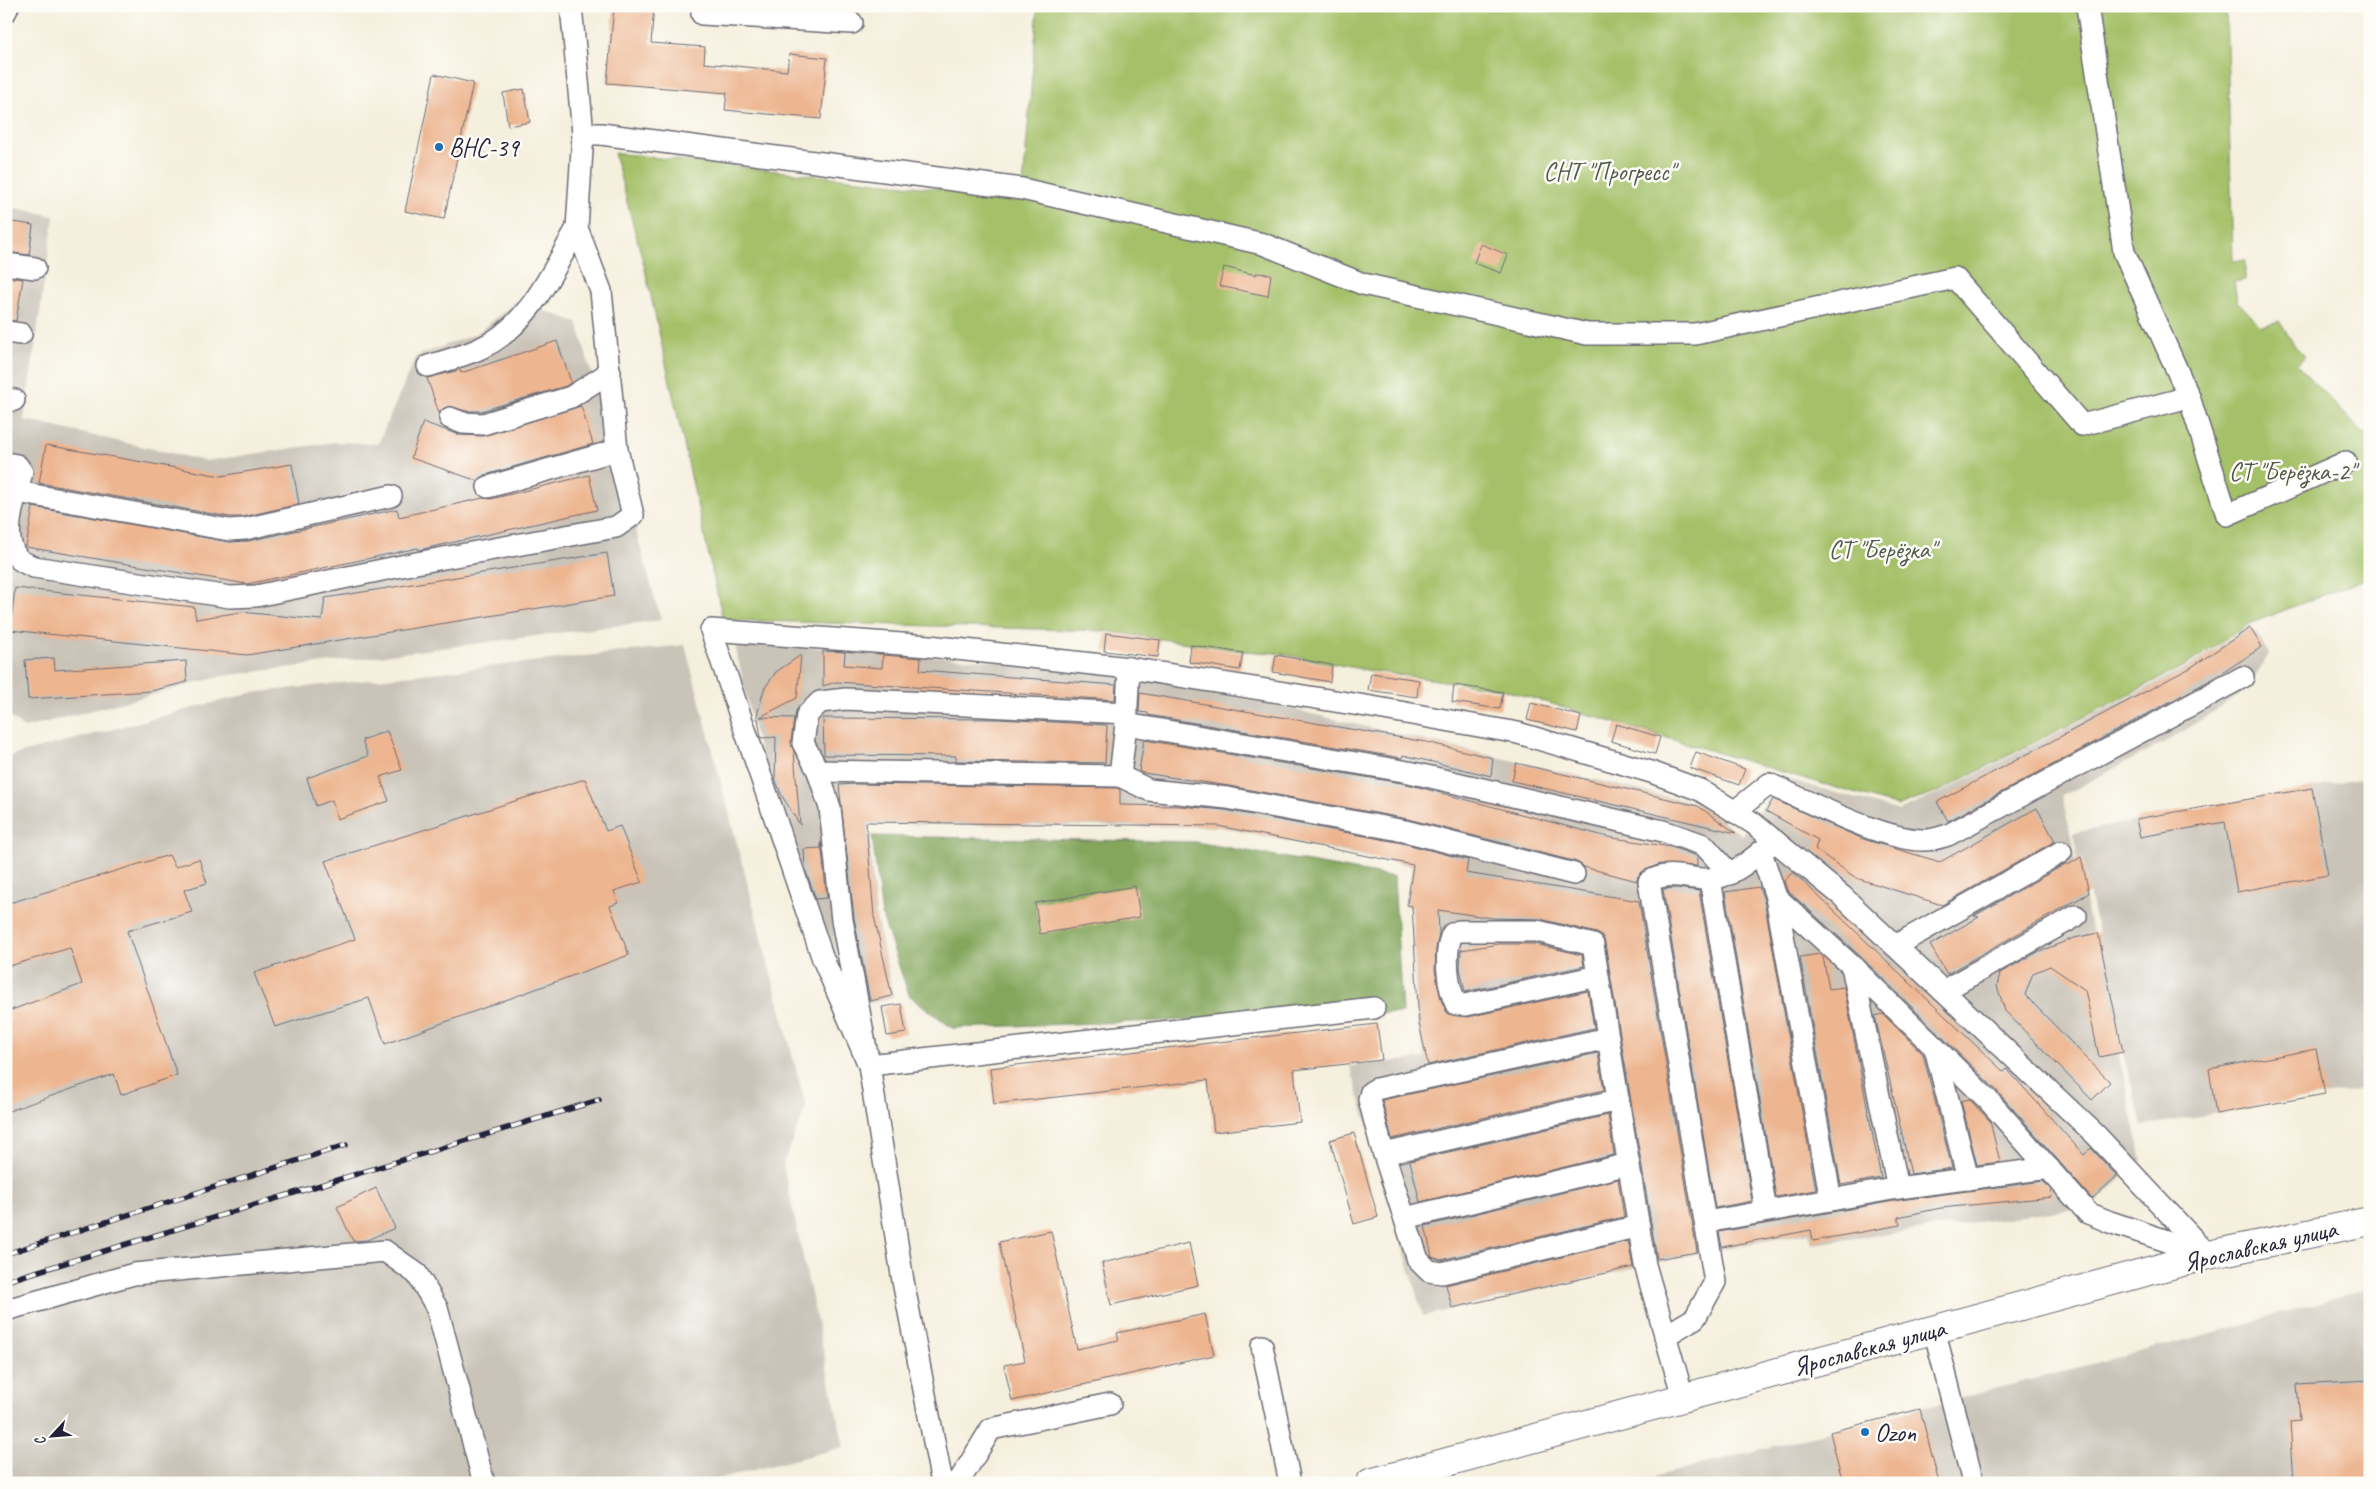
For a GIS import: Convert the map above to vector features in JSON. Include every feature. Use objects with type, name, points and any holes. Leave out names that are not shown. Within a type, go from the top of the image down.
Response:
[{"type":"main road","name":"Ярославская улица","points":[[1370,1483],[2208,1255],[2370,1221]]},
{"type":"lane","points":[[6,11],[8,6]]},
{"type":"lane","points":[[702,6],[702,14],[852,23]]},
{"type":"lane","points":[[2087,6],[2124,252],[2189,397],[2227,515],[2346,462]]},
{"type":"lane","points":[[6,463],[17,465],[22,472],[7,527],[9,543],[17,558],[34,567],[230,597],[256,596],[616,527],[633,515],[617,450],[601,291],[577,228],[583,134],[571,12]]},
{"type":"lane","points":[[583,134],[601,134],[1022,189],[1263,244],[1363,284],[1587,334],[1695,334],[1955,278],[2082,425],[2189,397]]},
{"type":"lane","points":[[428,366],[480,349],[517,324],[540,293],[577,228]]},
{"type":"lane","points":[[6,264],[35,268]]},
{"type":"lane","points":[[450,418],[464,423],[483,424],[570,397],[610,372]]},
{"type":"lane","points":[[488,486],[617,450]]},
{"type":"lane","points":[[17,492],[230,530],[245,529],[391,496]]},
{"type":"lane","points":[[869,1065],[823,959],[711,630],[929,646],[1130,668],[1518,732],[1651,772],[1700,790],[1734,812],[1768,846],[1842,896],[2096,1135],[2208,1255]]},
{"type":"lane","points":[[1120,776],[1127,719],[1130,668]]},
{"type":"lane","points":[[1734,812],[1769,784],[1867,826],[1898,836],[1926,840],[1948,835],[2243,676]]},
{"type":"lane","points":[[942,1483],[903,1281],[869,1065],[842,920],[830,808],[818,771],[804,743],[807,715],[820,702],[846,699],[1127,719],[1409,772],[1663,831],[1704,845],[1730,874]]},
{"type":"lane","points":[[818,771],[1120,776],[1148,790],[1227,798],[1405,831],[1574,874]]},
{"type":"lane","points":[[1665,1336],[1695,1318],[1715,1282],[1649,882],[1656,877],[1667,875],[1710,880],[1730,874],[1768,846]]},
{"type":"lane","points":[[1768,846],[1831,1200]]},
{"type":"lane","points":[[1895,946],[2061,852]]},
{"type":"lane","points":[[1710,880],[1766,1211]]},
{"type":"lane","points":[[1776,897],[1852,966],[1989,1101],[2088,1213],[2208,1255]]},
{"type":"lane","points":[[1943,991],[2076,916]]},
{"type":"lane","points":[[1598,976],[1465,1005],[1456,1004],[1451,994],[1447,945],[1452,934],[1460,931],[1537,931],[1593,945],[1645,1266],[1683,1397]]},
{"type":"lane","points":[[1852,966],[1898,1188]]},
{"type":"lane","points":[[869,1065],[1374,1008]]},
{"type":"lane","points":[[1608,1038],[1376,1089],[1371,1092],[1370,1099],[1384,1154],[1418,1260],[1429,1272],[1442,1273],[1639,1226]]},
{"type":"lane","points":[[1935,1048],[1968,1179]]},
{"type":"lane","points":[[1384,1154],[1618,1100]]},
{"type":"lane","points":[[1405,1218],[1629,1164]]},
{"type":"lane","points":[[1706,1222],[1898,1188],[2049,1168]]},
{"type":"lane","points":[[6,1310],[134,1274],[385,1251],[417,1274],[437,1308],[484,1483]]},
{"type":"lane","points":[[1934,1329],[1973,1483]]},
{"type":"lane","points":[[1262,1346],[1290,1483]]},
{"type":"lane","points":[[958,1483],[991,1429],[1110,1404]]},
{"type":"shaded area","points":[[808,6],[930,6],[929,13]]},
{"type":"shaded area","points":[[6,206],[54,216],[24,420],[206,461],[335,442],[378,444],[416,356],[476,334],[517,301],[577,322],[661,620],[223,676],[24,728],[6,714]]},
{"type":"shaded area","points":[[2251,625],[2269,654],[2247,690],[2176,736],[2062,796],[2142,1160],[2090,1207],[1812,1244],[1809,1233],[1700,1253],[1423,1316],[1350,1066],[1425,1058],[1417,1023],[1412,907],[1406,906],[1412,866],[1219,827],[868,824],[876,916],[894,998],[868,1003],[806,900],[755,735],[734,641],[1127,671],[1699,804],[1742,835],[1784,778],[1899,811],[1937,794],[2189,666]]},
{"type":"shaded area","points":[[685,645],[806,1107],[783,1164],[844,1447],[703,1483],[6,1483],[6,757],[251,693]]},
{"type":"shaded area","points":[[2370,777],[2370,1087],[2142,1126],[2123,1052],[2082,858],[2078,859],[2073,833]]},
{"type":"shaded area","points":[[2370,1288],[2370,1483],[1630,1483],[2231,1328]]},
{"type":"green space","name":"СТ \"Берёзка\"","points":[[1038,6],[2226,6],[2233,260],[2245,261],[2245,280],[2234,282],[2237,301],[2261,326],[2279,321],[2295,346],[2305,356],[2297,365],[2370,440],[2370,577],[2249,624],[2188,664],[1935,793],[1898,806],[1501,689],[1372,671],[1276,653],[1242,651],[1107,631],[723,620],[644,265],[614,153],[1022,198]]},
{"type":"green space","points":[[872,836],[1196,842],[1394,877],[1402,1013],[952,1028],[909,995],[882,916]]},
{"type":"building","points":[[614,6],[654,6],[651,43],[705,47],[704,63],[787,71],[789,54],[827,58],[821,119],[725,110],[727,93],[607,83]]},
{"type":"building","name":"ВНС-39","points":[[434,74],[473,83],[444,219],[405,211]]},
{"type":"building","points":[[524,89],[530,122],[508,126],[503,93]]},
{"type":"building","points":[[6,221],[33,225],[29,255],[6,252]]},
{"type":"building","points":[[1481,244],[1508,255],[1501,273],[1474,263]]},
{"type":"building","points":[[1224,267],[1256,275],[1256,273],[1271,274],[1268,296],[1219,286]]},
{"type":"building","points":[[6,277],[23,279],[16,321],[6,320]]},
{"type":"building","points":[[557,341],[571,382],[566,386],[481,411],[466,411],[449,406],[439,413],[427,378],[460,370],[461,373]]},
{"type":"building","points":[[581,406],[593,444],[485,475],[478,481],[411,458],[423,422],[459,435],[483,436]]},
{"type":"building","points":[[46,445],[221,476],[292,464],[299,504],[243,517],[230,517],[39,483]]},
{"type":"building","points":[[589,475],[597,510],[419,550],[418,548],[247,584],[26,547],[33,507],[230,542],[248,541],[397,509],[399,517],[483,498],[491,499]]},
{"type":"building","points":[[607,553],[614,596],[247,655],[10,630],[15,588],[194,607],[196,619],[241,612],[322,620],[325,598]]},
{"type":"building","points":[[2250,628],[2262,647],[2216,677],[1948,821],[1937,802],[2190,668]]},
{"type":"building","points":[[1106,633],[1160,640],[1158,657],[1104,651]]},
{"type":"building","points":[[1191,645],[1243,653],[1240,670],[1189,662]]},
{"type":"building","points":[[823,651],[845,652],[844,665],[882,668],[883,655],[921,658],[920,670],[1116,685],[1115,700],[836,682],[823,686]]},
{"type":"building","points":[[801,655],[797,698],[760,717],[794,718],[791,742],[794,752],[800,825],[782,796],[775,778],[776,737],[761,738],[758,718],[756,719],[764,689],[776,672]]},
{"type":"building","points":[[1276,655],[1332,665],[1330,682],[1273,672]]},
{"type":"building","points":[[54,658],[55,670],[186,661],[187,682],[151,691],[28,699],[25,660]]},
{"type":"building","points":[[1371,673],[1419,680],[1417,697],[1368,690]]},
{"type":"building","points":[[1454,685],[1503,692],[1500,709],[1452,702]]},
{"type":"building","points":[[1140,693],[1426,742],[1493,758],[1491,776],[1403,755],[1402,758],[1148,715],[1148,713],[1139,712]]},
{"type":"building","points":[[1531,703],[1581,716],[1577,732],[1527,720]]},
{"type":"building","points":[[823,718],[999,719],[1107,725],[1105,763],[956,761],[956,756],[824,755]]},
{"type":"building","points":[[1616,724],[1660,737],[1655,754],[1611,741]]},
{"type":"building","points":[[387,731],[402,770],[380,777],[389,801],[337,819],[332,800],[316,806],[307,778],[368,756],[362,740]]},
{"type":"building","points":[[1144,740],[1407,784],[1608,837],[1671,847],[1697,856],[1697,866],[1660,864],[1643,871],[1638,876],[1637,881],[1584,867],[1577,862],[1408,819],[1229,786],[1143,773],[1139,771]]},
{"type":"building","points":[[1696,752],[1745,769],[1739,785],[1690,768]]},
{"type":"building","points":[[1516,763],[1698,806],[1736,833],[1512,781]]},
{"type":"building","points":[[585,779],[606,831],[620,826],[642,882],[614,891],[618,903],[610,906],[629,955],[385,1044],[369,998],[275,1027],[254,973],[355,939],[325,861]]},
{"type":"building","points":[[839,785],[1117,788],[1120,790],[1120,805],[1180,806],[1225,810],[1402,843],[1468,860],[1466,873],[1639,901],[1697,1252],[1657,1259],[1605,943],[1603,937],[1597,933],[1540,919],[1493,918],[1438,910],[1439,933],[1435,970],[1441,1000],[1448,1014],[1468,1017],[1588,991],[1594,1028],[1428,1065],[1419,1023],[1412,906],[1407,905],[1413,865],[1218,826],[866,822],[874,916],[892,996],[870,1001],[854,918]]},
{"type":"building","points":[[2312,788],[2328,875],[2237,892],[2225,822],[2140,837],[2136,819]]},
{"type":"building","points":[[1773,799],[1863,839],[1940,862],[2037,808],[2055,841],[1942,905],[1856,878],[1815,849],[1818,840],[1766,811]]},
{"type":"building","points":[[821,842],[827,898],[816,899],[805,869],[804,849],[821,848]]},
{"type":"building","points":[[169,855],[175,867],[199,859],[207,883],[184,890],[192,912],[127,931],[177,1075],[121,1095],[114,1074],[6,1112],[6,1012],[82,984],[70,948],[6,967],[6,904]]},
{"type":"building","points":[[2081,857],[2089,893],[1947,974],[1930,945],[1979,917],[1974,916],[2067,863],[2068,865]]},
{"type":"building","points":[[1793,872],[2004,1072],[2007,1069],[2084,1155],[2091,1148],[2117,1176],[2092,1199],[1998,1092],[1861,957],[1787,890],[1784,881]]},
{"type":"building","points":[[1135,886],[1140,917],[1040,934],[1035,903]]},
{"type":"building","points":[[1759,887],[1764,900],[1816,1190],[1776,1197],[1725,892]]},
{"type":"building","points":[[1677,888],[1699,891],[1752,1201],[1715,1208],[1663,889]]},
{"type":"building","points":[[2098,933],[2123,1052],[2099,1057],[2085,990],[2050,966],[2033,973],[2025,995],[2110,1082],[2092,1100],[2005,1011],[1997,986],[2000,973],[2038,952],[2074,938]]},
{"type":"building","points":[[1499,944],[1535,944],[1582,955],[1584,966],[1465,992],[1460,968],[1461,950]]},
{"type":"building","points":[[1820,954],[1823,957],[1829,989],[1844,987],[1881,1178],[1841,1185],[1800,957]]},
{"type":"building","points":[[901,1004],[906,1033],[887,1036],[882,1007]]},
{"type":"building","points":[[1883,1014],[1923,1054],[1952,1168],[1911,1174],[1875,1016]]},
{"type":"building","points":[[1377,1024],[1382,1060],[1294,1070],[1300,1122],[1214,1132],[1208,1080],[994,1104],[990,1068]]},
{"type":"building","points":[[2316,1049],[2325,1094],[2216,1114],[2209,1069]]},
{"type":"building","points":[[1598,1053],[1604,1090],[1392,1139],[1382,1100]]},
{"type":"building","points":[[1969,1099],[1990,1121],[2000,1162],[1977,1165],[1961,1101]]},
{"type":"building","points":[[1608,1115],[1614,1155],[1420,1202],[1410,1161]]},
{"type":"building","points":[[1354,1133],[1378,1217],[1354,1224],[1330,1140]]},
{"type":"building","points":[[1618,1179],[1624,1217],[1441,1260],[1432,1257],[1425,1226]]},
{"type":"building","points":[[2043,1181],[2051,1190],[2052,1197],[1941,1208],[1898,1217],[1900,1225],[1813,1241],[1811,1230],[1722,1247],[1719,1232],[1900,1200]]},
{"type":"building","points":[[376,1188],[395,1228],[367,1240],[353,1241],[337,1207]]},
{"type":"building","points":[[1051,1231],[1077,1349],[1119,1340],[1117,1333],[1205,1314],[1214,1355],[1012,1401],[1004,1365],[1025,1361],[999,1242]]},
{"type":"building","points":[[1628,1241],[1633,1267],[1452,1308],[1446,1285]]},
{"type":"building","points":[[1189,1243],[1198,1285],[1111,1305],[1102,1263]]},
{"type":"building","points":[[2370,1380],[2370,1483],[2294,1483],[2290,1421],[2300,1420],[2297,1384]]},
{"type":"building","points":[[1920,1409],[1939,1483],[1843,1483],[1830,1432]]},
{"type":"railway","points":[[6,1281],[599,1100]]},
{"type":"railway","points":[[6,1254],[346,1145]]},
{"type":"place","name":"ВНС-39","points":[[439,147]]},
{"type":"place","name":"Ozon","points":[[1865,1432]]},
{"type":"park label","name":"СНТ \"Прогресс\"","points":[[1609,171]]},
{"type":"park label","name":"СТ \"Берёзка-2\"","points":[[2292,471]]}]
